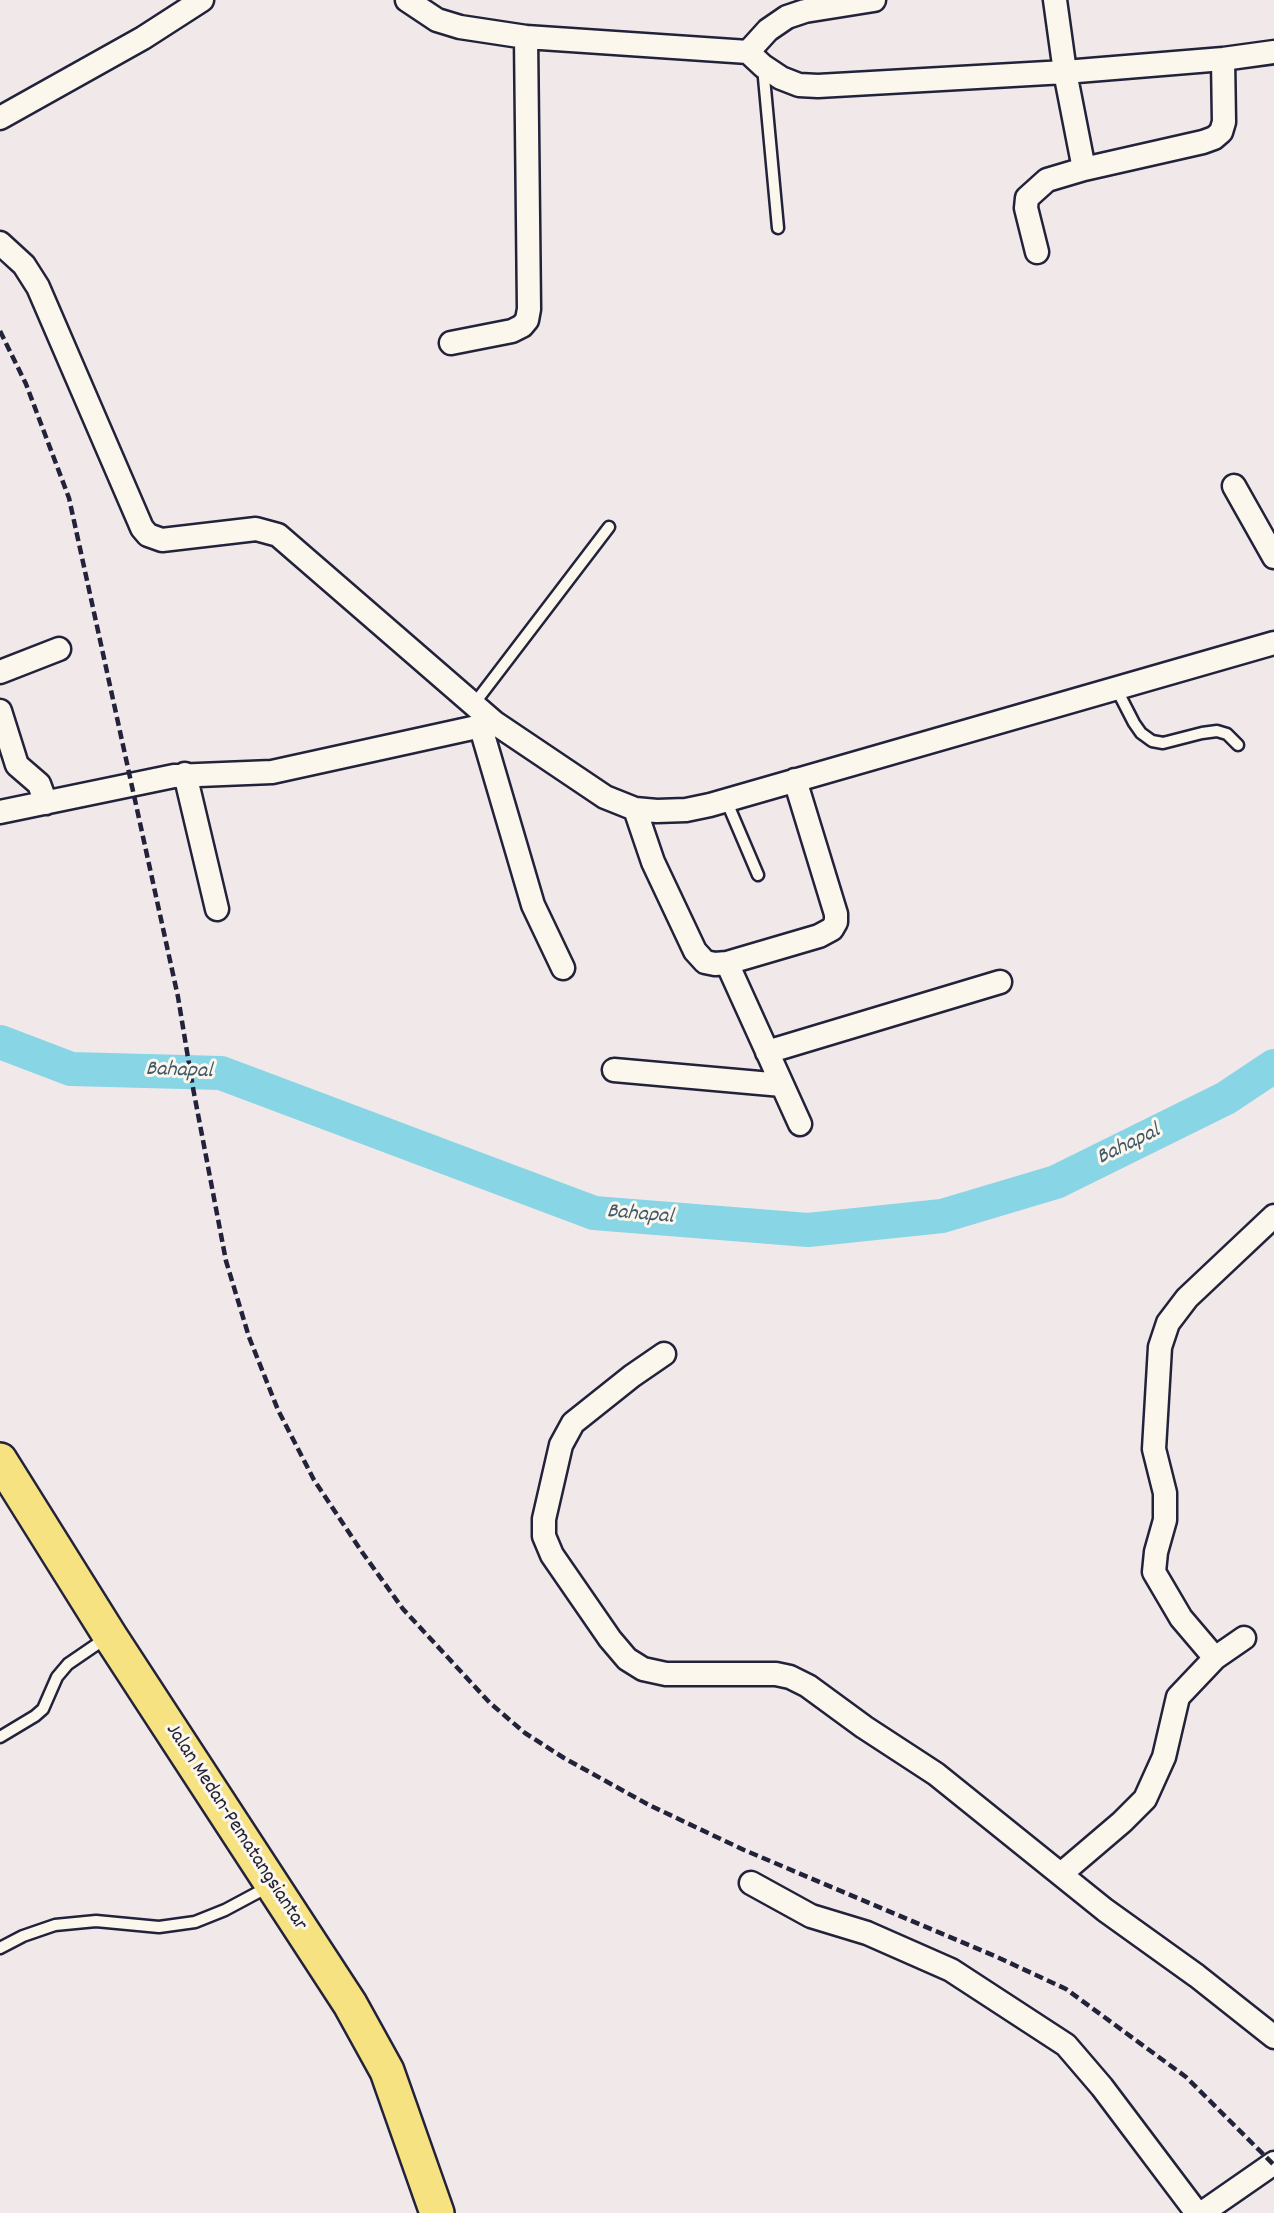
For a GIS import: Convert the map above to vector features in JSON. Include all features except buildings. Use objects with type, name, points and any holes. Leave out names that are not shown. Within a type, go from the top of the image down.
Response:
[{"type":"highway","name":"Jalan Medan-Pematangsiantar","points":[[0,1460],[110,1636],[350,2004],[387,2072],[437,2213]]},
{"type":"street","points":[[407,0],[437,20],[460,27],[526,37],[755,59],[781,78],[799,86],[1065,72],[1223,59],[1274,52]]},
{"type":"street","points":[[755,59],[768,30],[785,9],[804,11],[874,0]]},
{"type":"street","points":[[1055,0],[1065,72],[1084,169]]},
{"type":"street","points":[[0,118],[143,38],[196,2]]},
{"type":"street","points":[[451,343],[512,331],[522,326],[527,320],[530,309],[526,37]]},
{"type":"street","points":[[1037,252],[1026,207],[1027,198],[1047,180],[1084,169],[1203,142],[1214,138],[1221,132],[1224,122],[1223,59]]},
{"type":"street","points":[[0,243],[24,265],[38,287],[142,528],[148,535],[162,540],[245,529],[272,532],[474,704],[488,725],[533,904],[563,968]]},
{"type":"street","points":[[1234,486],[1274,557]]},
{"type":"street","points":[[0,812],[184,774],[272,772],[488,725],[605,797],[635,809],[686,810],[1274,643]]},
{"type":"street","points":[[0,672],[59,649]]},
{"type":"street","points":[[0,711],[17,765],[39,784],[46,803]]},
{"type":"street","points":[[184,774],[217,909]]},
{"type":"street","points":[[635,809],[653,862],[695,951],[705,962],[728,963],[819,936],[832,929],[836,922],[836,914],[795,780]]},
{"type":"street","points":[[728,963],[800,1124]]},
{"type":"street","points":[[767,1052],[1000,982]]},
{"type":"street","points":[[614,1070],[783,1085]]},
{"type":"street","points":[[1215,1658],[1181,1618],[1154,1572],[1156,1552],[1166,1520],[1166,1493],[1154,1449],[1160,1347],[1168,1323],[1187,1298],[1274,1216]]},
{"type":"street","points":[[664,1354],[632,1376],[573,1423],[561,1445],[544,1519],[544,1536],[552,1555],[610,1639],[627,1659],[643,1669],[666,1674],[776,1674],[790,1677],[808,1686],[936,1774],[1061,1874],[1274,2037]]},
{"type":"street","points":[[1061,1874],[1122,1822],[1144,1799],[1164,1757],[1178,1697],[1215,1658],[1244,1638]]},
{"type":"street","points":[[751,1883],[811,1916],[867,1933],[951,1970],[1060,2041],[1102,2087],[1197,2213]]},
{"type":"street","points":[[1202,2213],[1271,2171]]},
{"type":"lane","points":[[755,59],[778,228]]},
{"type":"lane","points":[[474,704],[609,527]]},
{"type":"lane","points":[[1116,687],[1134,723],[1141,733],[1152,741],[1163,743],[1217,731],[1227,734],[1238,745]]},
{"type":"lane","points":[[726,800],[758,875]]},
{"type":"lane","points":[[0,1737],[43,1709],[57,1677],[68,1664],[110,1636]]},
{"type":"lane","points":[[0,1948],[24,1936],[55,1925],[96,1922],[159,1927],[195,1922],[225,1910],[272,1884]]},
{"type":"waterway","name":"Bahapal","points":[[0,1042],[71,1069],[221,1073],[594,1213],[808,1230],[942,1216],[1056,1182],[1226,1098],[1274,1066]]},
{"type":"railway","points":[[0,331],[26,384],[69,498],[178,997],[226,1261],[249,1337],[278,1410],[314,1480],[362,1552],[403,1609],[490,1703],[525,1733],[564,1758],[649,1805],[744,1850],[997,1957],[1066,1989],[1186,2077],[1274,2165]]}]
